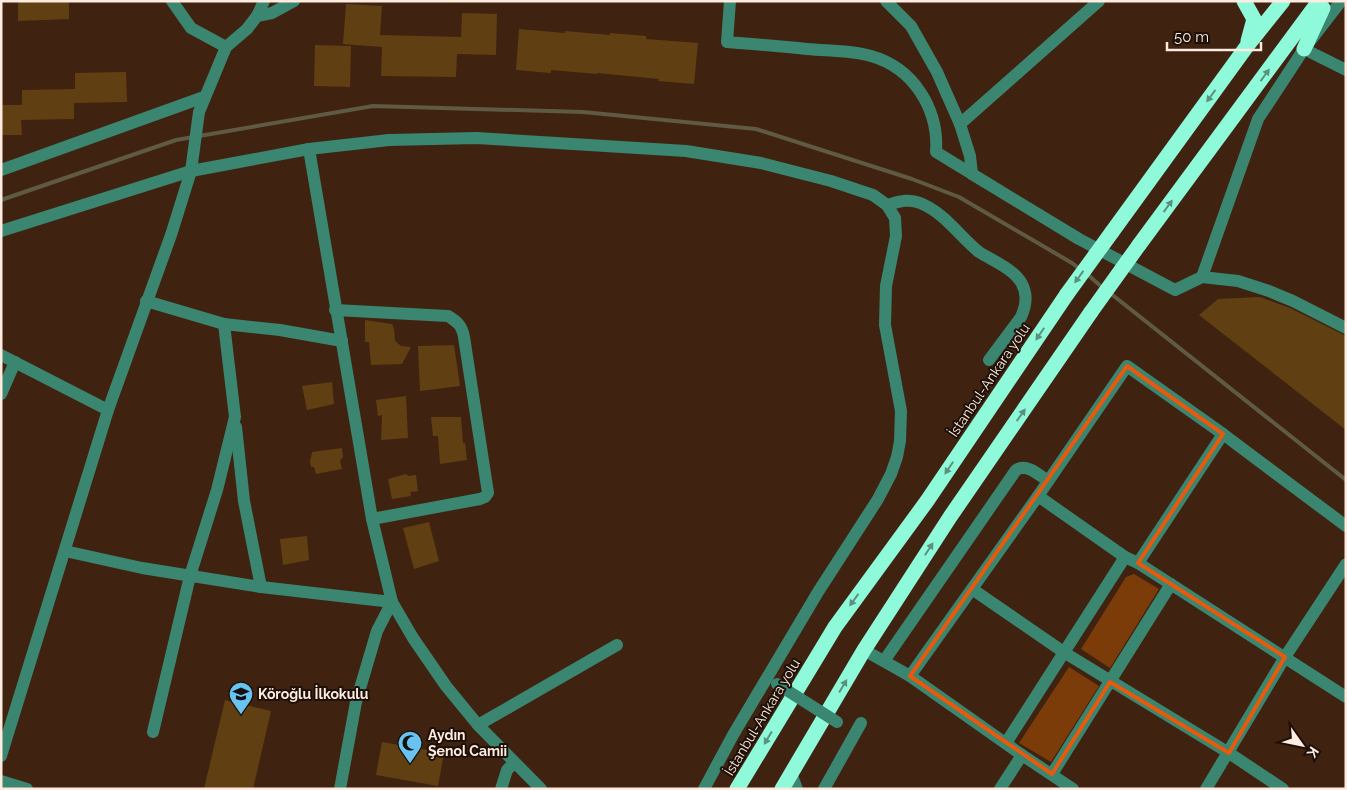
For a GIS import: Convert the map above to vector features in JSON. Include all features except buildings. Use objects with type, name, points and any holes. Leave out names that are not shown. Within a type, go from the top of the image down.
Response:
[{"type":"highway","points":[[1244,1],[1254,19],[1247,46]]},
{"type":"highway","name":"İstanbul-Ankara yolu","points":[[737,789],[835,627],[932,493],[1067,294],[1247,46],[1283,1]]},
{"type":"highway","points":[[782,789],[864,650],[950,516],[1139,245],[1319,1]]},
{"type":"highway","points":[[1304,49],[1326,1]]},
{"type":"street","points":[[172,1],[191,28],[226,47]]},
{"type":"street","points":[[1,756],[108,410],[171,235],[191,172],[199,112],[226,47],[247,29],[257,16],[264,1]]},
{"type":"street","points":[[257,16],[272,14],[294,1]]},
{"type":"street","points":[[730,1],[727,42],[859,53],[884,60],[901,71],[922,93],[936,130],[936,152],[1079,238],[1175,290],[1202,276],[1238,281],[1293,301],[1346,328]]},
{"type":"street","points":[[886,1],[912,26],[937,72],[960,124],[970,156],[972,174]]},
{"type":"street","points":[[960,124],[1099,1]]},
{"type":"street","points":[[1202,276],[1258,119],[1304,49],[1341,1]]},
{"type":"street","points":[[1304,49],[1346,70]]},
{"type":"street","points":[[1,170],[204,98]]},
{"type":"street","points":[[1,231],[191,172],[309,149],[389,140],[476,138],[686,151],[761,162],[831,181],[873,195],[887,205],[894,218],[896,236],[886,286],[885,325],[901,411],[900,440],[897,457],[891,474],[878,499],[818,592],[733,735],[704,789]]},
{"type":"street","points":[[309,149],[372,519],[392,602],[413,638],[446,686],[478,725],[541,789]]},
{"type":"street","points":[[887,205],[904,200],[926,206],[939,214],[979,251],[1019,279],[1026,296],[1024,310],[1021,317],[989,360]]},
{"type":"street","points":[[146,301],[224,324],[280,330],[342,341]]},
{"type":"street","points":[[336,310],[448,316],[458,321],[464,337],[488,493],[480,499],[372,519]]},
{"type":"street","points":[[224,324],[244,501],[261,587]]},
{"type":"street","points":[[1,355],[108,410]]},
{"type":"street","points":[[1,394],[15,362]]},
{"type":"street","points":[[910,676],[1038,496],[1127,366],[1223,434],[1346,526]]},
{"type":"street","points":[[153,732],[190,576],[217,490],[235,417]]},
{"type":"street","points":[[1138,564],[1223,434]]},
{"type":"street","points":[[884,661],[1016,470],[1025,467],[1048,481]]},
{"type":"street","points":[[1038,496],[1125,557],[1171,584],[1346,697]]},
{"type":"street","points":[[65,551],[142,568],[190,576],[261,587],[392,602]]},
{"type":"street","points":[[1006,743],[1125,557]]},
{"type":"street","points":[[1206,789],[1285,657],[1346,564]]},
{"type":"street","points":[[1052,774],[1171,584]]},
{"type":"street","points":[[972,589],[1110,682],[1229,753],[1283,789]]},
{"type":"street","points":[[340,789],[356,702],[376,631],[392,602]]},
{"type":"street","points":[[478,725],[617,645]]},
{"type":"street","points":[[864,650],[910,676],[1073,789]]},
{"type":"street","points":[[777,684],[837,722]]},
{"type":"street","points":[[824,789],[861,723]]},
{"type":"street","points":[[1000,789],[1022,754]]},
{"type":"street","points":[[501,789],[507,770],[514,763]]},
{"type":"street","points":[[792,773],[797,789]]},
{"type":"street","points":[[1,781],[27,789]]},
{"type":"highlighted area","points":[[1127,366],[1223,434],[1138,563],[1285,657],[1229,753],[1110,682],[1052,774],[910,676]]},
{"type":"shaded area","points":[[1134,574],[1159,589],[1110,668],[1081,649],[1126,577]]},
{"type":"shaded area","points":[[1069,667],[1099,686],[1051,762],[1019,743]]},
{"type":"waterway","points":[[1,200],[176,140],[373,106],[583,112],[756,129],[912,179],[959,197],[1081,270]]},
{"type":"waterway","points":[[1087,274],[1104,289]]},
{"type":"waterway","points":[[1110,293],[1346,480]]},
{"type":"place","name":"Köroğlu İlkokulu","points":[[241,715]]},
{"type":"place","name":"Aydın Şenol Camii","points":[[410,764]]}]
